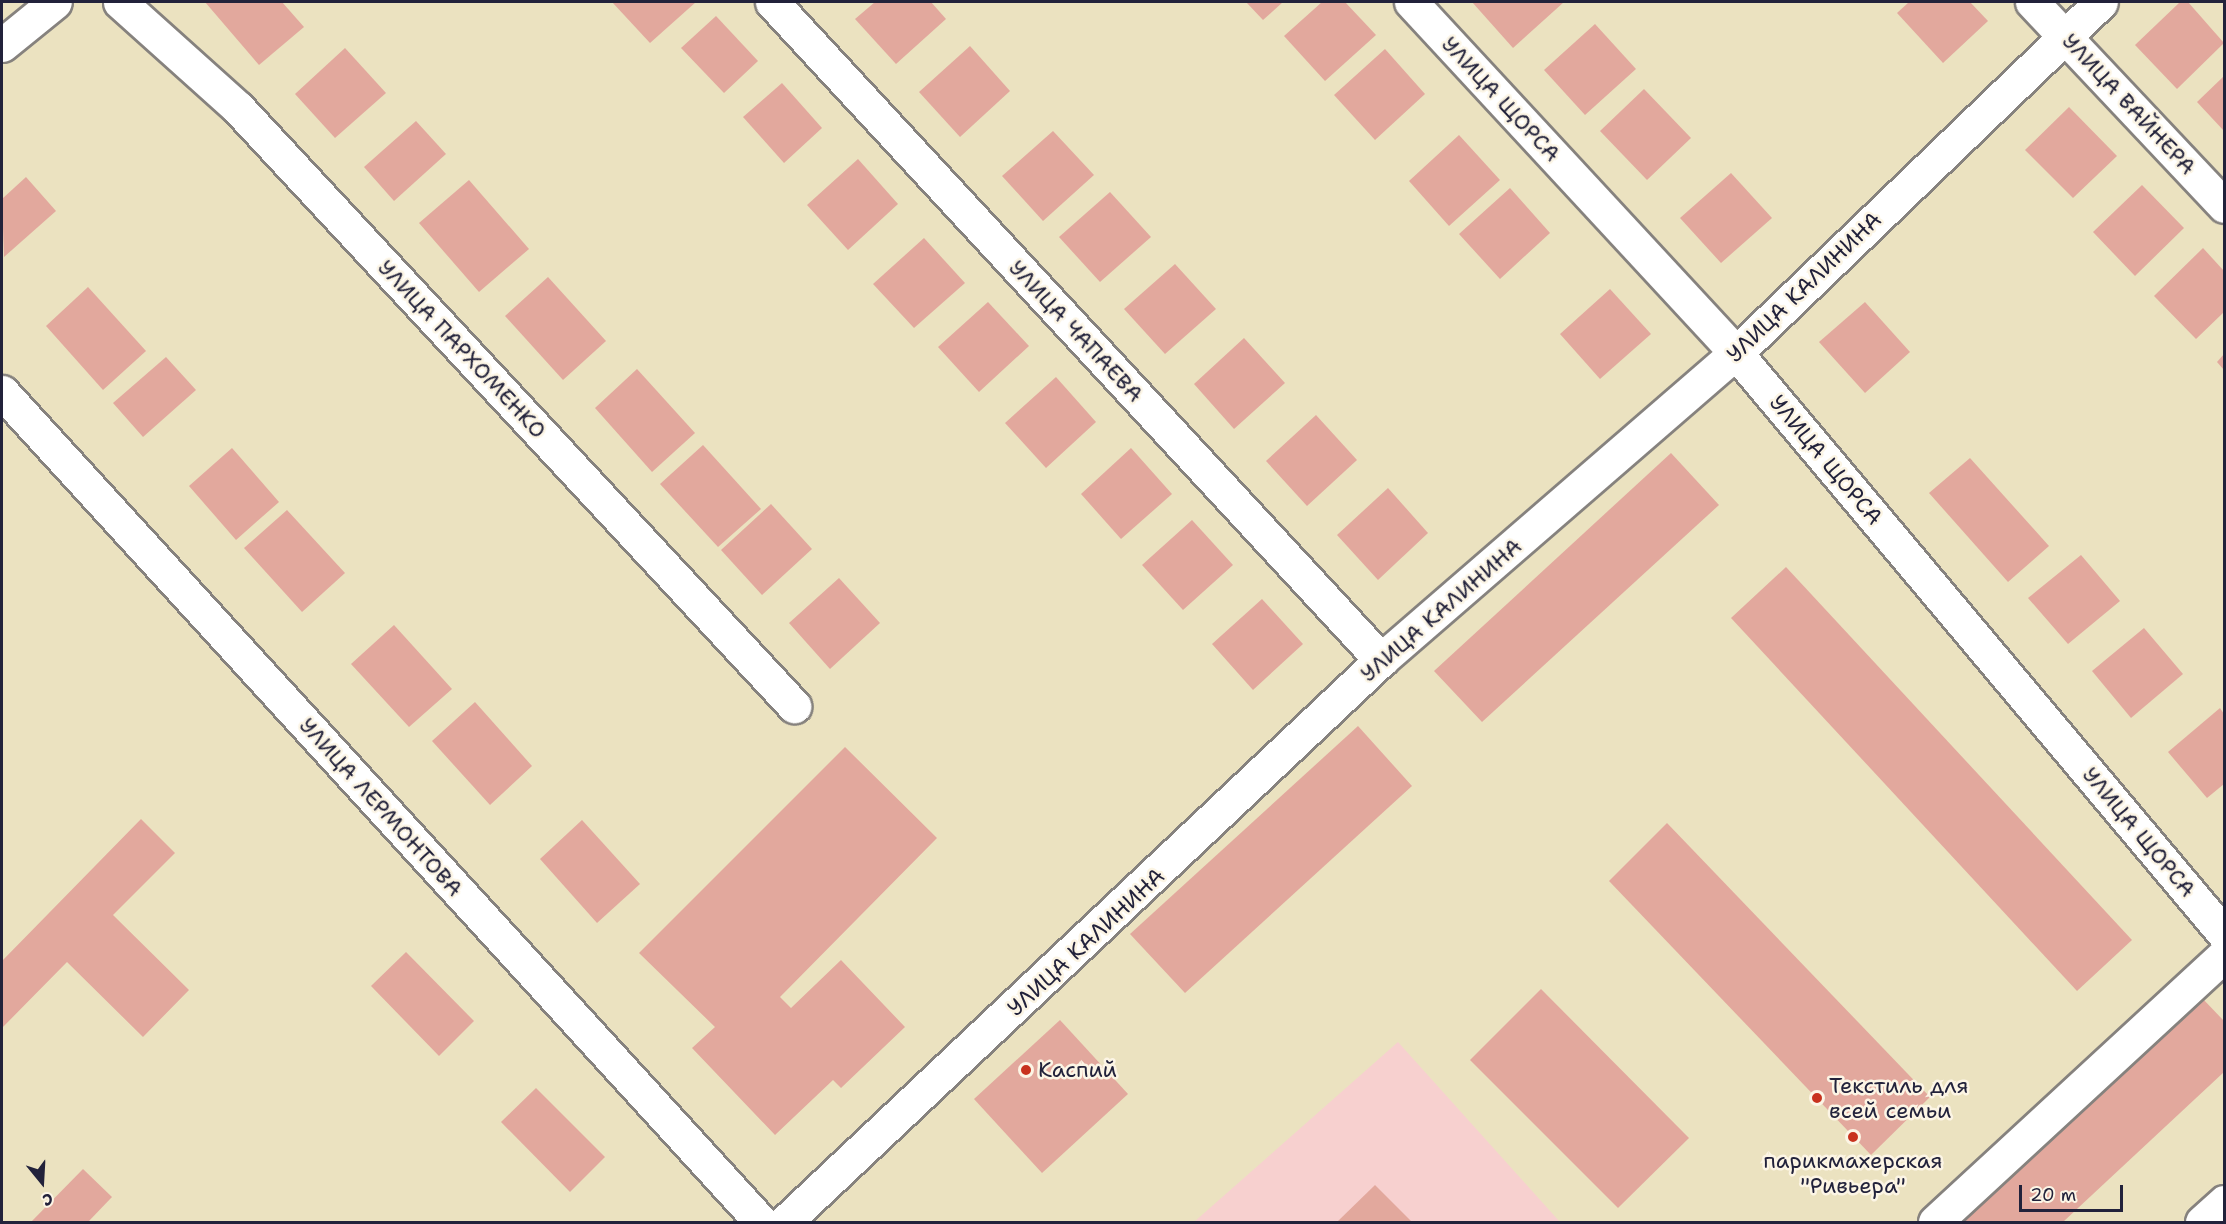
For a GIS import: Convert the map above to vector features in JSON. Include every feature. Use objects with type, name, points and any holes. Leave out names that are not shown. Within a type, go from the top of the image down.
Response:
[{"type":"street","points":[[2,45],[55,2]]},
{"type":"street","name":"УЛИЦА ПАРХОМЕНКО","points":[[120,2],[238,108],[794,706]]},
{"type":"street","name":"УЛИЦА ЧАПАЕВА","points":[[772,2],[1381,660]]},
{"type":"street","name":"УЛИЦА ЩОРСА","points":[[1411,2],[1736,353],[2224,934]]},
{"type":"street","name":"УЛИЦА ВАЙНЕРА","points":[[2032,2],[2224,206]]},
{"type":"street","name":"УЛИЦА КАЛИНИНА","points":[[785,1222],[1381,660],[1736,353],[2101,2]]},
{"type":"street","name":"УЛИЦА ЛЕРМОНТОВА","points":[[2,392],[761,1222]]},
{"type":"street","points":[[1935,1222],[2224,955]]},
{"type":"street","points":[[2202,1222],[2224,1202]]},
{"type":"shaded area","points":[[1398,1042],[1560,1222],[1194,1222]]},
{"type":"building","points":[[205,2],[282,2],[304,27],[259,65]]},
{"type":"building","points":[[612,2],[696,2],[650,43]]},
{"type":"building","points":[[875,2],[931,2],[946,19],[896,64],[855,19]]},
{"type":"building","points":[[1246,2],[1283,2],[1263,20]]},
{"type":"building","points":[[1322,2],[1345,2],[1376,35],[1325,81],[1284,36]]},
{"type":"building","points":[[1472,2],[1564,2],[1513,48]]},
{"type":"building","points":[[1909,2],[1970,2],[1988,21],[1943,63],[1897,13]]},
{"type":"building","points":[[2180,2],[2188,2],[2224,43],[2177,89],[2135,45]]},
{"type":"building","points":[[716,16],[758,61],[724,93],[681,48]]},
{"type":"building","points":[[1595,24],[1636,69],[1585,115],[1544,70]]},
{"type":"building","points":[[970,46],[1010,91],[960,137],[919,92]]},
{"type":"building","points":[[345,48],[386,93],[335,138],[295,94]]},
{"type":"building","points":[[1385,49],[1425,94],[1375,140],[1334,95]]},
{"type":"building","points":[[2224,76],[2224,131],[2197,102]]},
{"type":"building","points":[[782,83],[822,128],[784,163],[743,117]]},
{"type":"building","points":[[1644,89],[1691,138],[1647,180],[1600,131]]},
{"type":"building","points":[[2069,107],[2117,156],[2073,198],[2025,150]]},
{"type":"building","points":[[416,121],[446,154],[394,201],[364,167]]},
{"type":"building","points":[[1053,131],[1094,175],[1043,221],[1002,176]]},
{"type":"building","points":[[1459,135],[1500,180],[1449,226],[1409,181]]},
{"type":"building","points":[[858,159],[898,204],[848,250],[807,205]]},
{"type":"building","points":[[1731,173],[1772,218],[1721,263],[1680,218]]},
{"type":"building","points":[[26,177],[56,211],[4,257],[2,199]]},
{"type":"building","points":[[469,180],[529,249],[479,292],[419,223]]},
{"type":"building","points":[[2142,185],[2184,228],[2135,276],[2093,232]]},
{"type":"building","points":[[1510,188],[1550,233],[1500,279],[1459,234]]},
{"type":"building","points":[[1110,192],[1151,237],[1100,282],[1059,237]]},
{"type":"building","points":[[924,238],[965,283],[914,328],[873,284]]},
{"type":"building","points":[[2203,248],[2224,271],[2224,312],[2196,339],[2154,296]]},
{"type":"building","points":[[1175,264],[1216,309],[1165,354],[1124,309]]},
{"type":"building","points":[[548,277],[606,341],[563,380],[505,316]]},
{"type":"building","points":[[88,287],[146,351],[103,390],[46,326]]},
{"type":"building","points":[[1610,289],[1651,334],[1600,379],[1560,334]]},
{"type":"building","points":[[988,302],[1029,346],[979,392],[938,347]]},
{"type":"building","points":[[1865,302],[1910,352],[1865,393],[1819,342]]},
{"type":"building","points":[[1244,338],[1285,383],[1234,429],[1194,384]]},
{"type":"building","points":[[2224,354],[2224,370],[2217,362]]},
{"type":"building","points":[[166,357],[196,390],[143,437],[113,403]]},
{"type":"building","points":[[637,369],[695,433],[652,472],[595,408]]},
{"type":"building","points":[[1056,377],[1096,422],[1046,468],[1005,423]]},
{"type":"building","points":[[1316,415],[1357,460],[1307,506],[1266,461]]},
{"type":"building","points":[[703,445],[761,509],[718,547],[660,484]]},
{"type":"building","points":[[232,448],[279,502],[236,540],[189,486]]},
{"type":"building","points":[[1131,448],[1172,494],[1121,539],[1081,494]]},
{"type":"building","points":[[1671,453],[1719,505],[1482,722],[1434,671]]},
{"type":"building","points":[[1970,458],[2049,546],[2008,582],[1929,493]]},
{"type":"building","points":[[1388,488],[1428,533],[1378,580],[1337,535]]},
{"type":"building","points":[[771,504],[812,549],[762,595],[721,550]]},
{"type":"building","points":[[287,510],[345,573],[302,612],[244,548]]},
{"type":"building","points":[[1192,520],[1233,565],[1183,610],[1142,565]]},
{"type":"building","points":[[2081,555],[2120,601],[2068,644],[2028,598]]},
{"type":"building","points":[[1786,567],[2132,940],[2077,991],[1731,618]]},
{"type":"building","points":[[839,578],[880,623],[830,669],[789,623]]},
{"type":"building","points":[[1262,599],[1303,644],[1253,690],[1212,644]]},
{"type":"building","points":[[394,625],[452,689],[409,727],[351,664]]},
{"type":"building","points":[[2144,628],[2183,674],[2131,718],[2092,671]]},
{"type":"building","points":[[475,702],[532,766],[490,805],[432,741]]},
{"type":"building","points":[[2220,708],[2224,714],[2224,784],[2207,798],[2168,752]]},
{"type":"building","points":[[1358,726],[1412,786],[1185,993],[1130,934]]},
{"type":"building","points":[[845,747],[937,838],[780,997],[791,1008],[841,960],[905,1027],[841,1088],[833,1080],[775,1135],[692,1048],[715,1027],[639,953]]},
{"type":"building","points":[[141,819],[175,853],[113,915],[189,990],[143,1037],[67,962],[2,1028],[2,961]]},
{"type":"building","points":[[582,820],[640,884],[597,923],[540,859]]},
{"type":"building","points":[[1667,823],[1930,1097],[1871,1155],[1609,881]]},
{"type":"building","points":[[406,952],[474,1021],[439,1056],[371,986]]},
{"type":"building","points":[[1541,989],[1689,1138],[1618,1208],[1470,1060]]},
{"type":"building","points":[[2202,998],[2224,1021],[2224,1072],[2063,1222],[1961,1222]]},
{"type":"building","points":[[1060,1020],[1128,1094],[1042,1173],[974,1099]]},
{"type":"building","points":[[536,1088],[605,1157],[570,1192],[501,1122]]},
{"type":"building","points":[[83,1169],[112,1197],[88,1222],[31,1222]]},
{"type":"building","points":[[1375,1185],[1412,1222],[1337,1222]]},
{"type":"place","name":"Каспий","points":[[1026,1070]]},
{"type":"place","name":"Текстиль для всей семьи","points":[[1817,1098]]},
{"type":"place","name":"парикмахерская \"Ривьера\"","points":[[1853,1137]]}]
